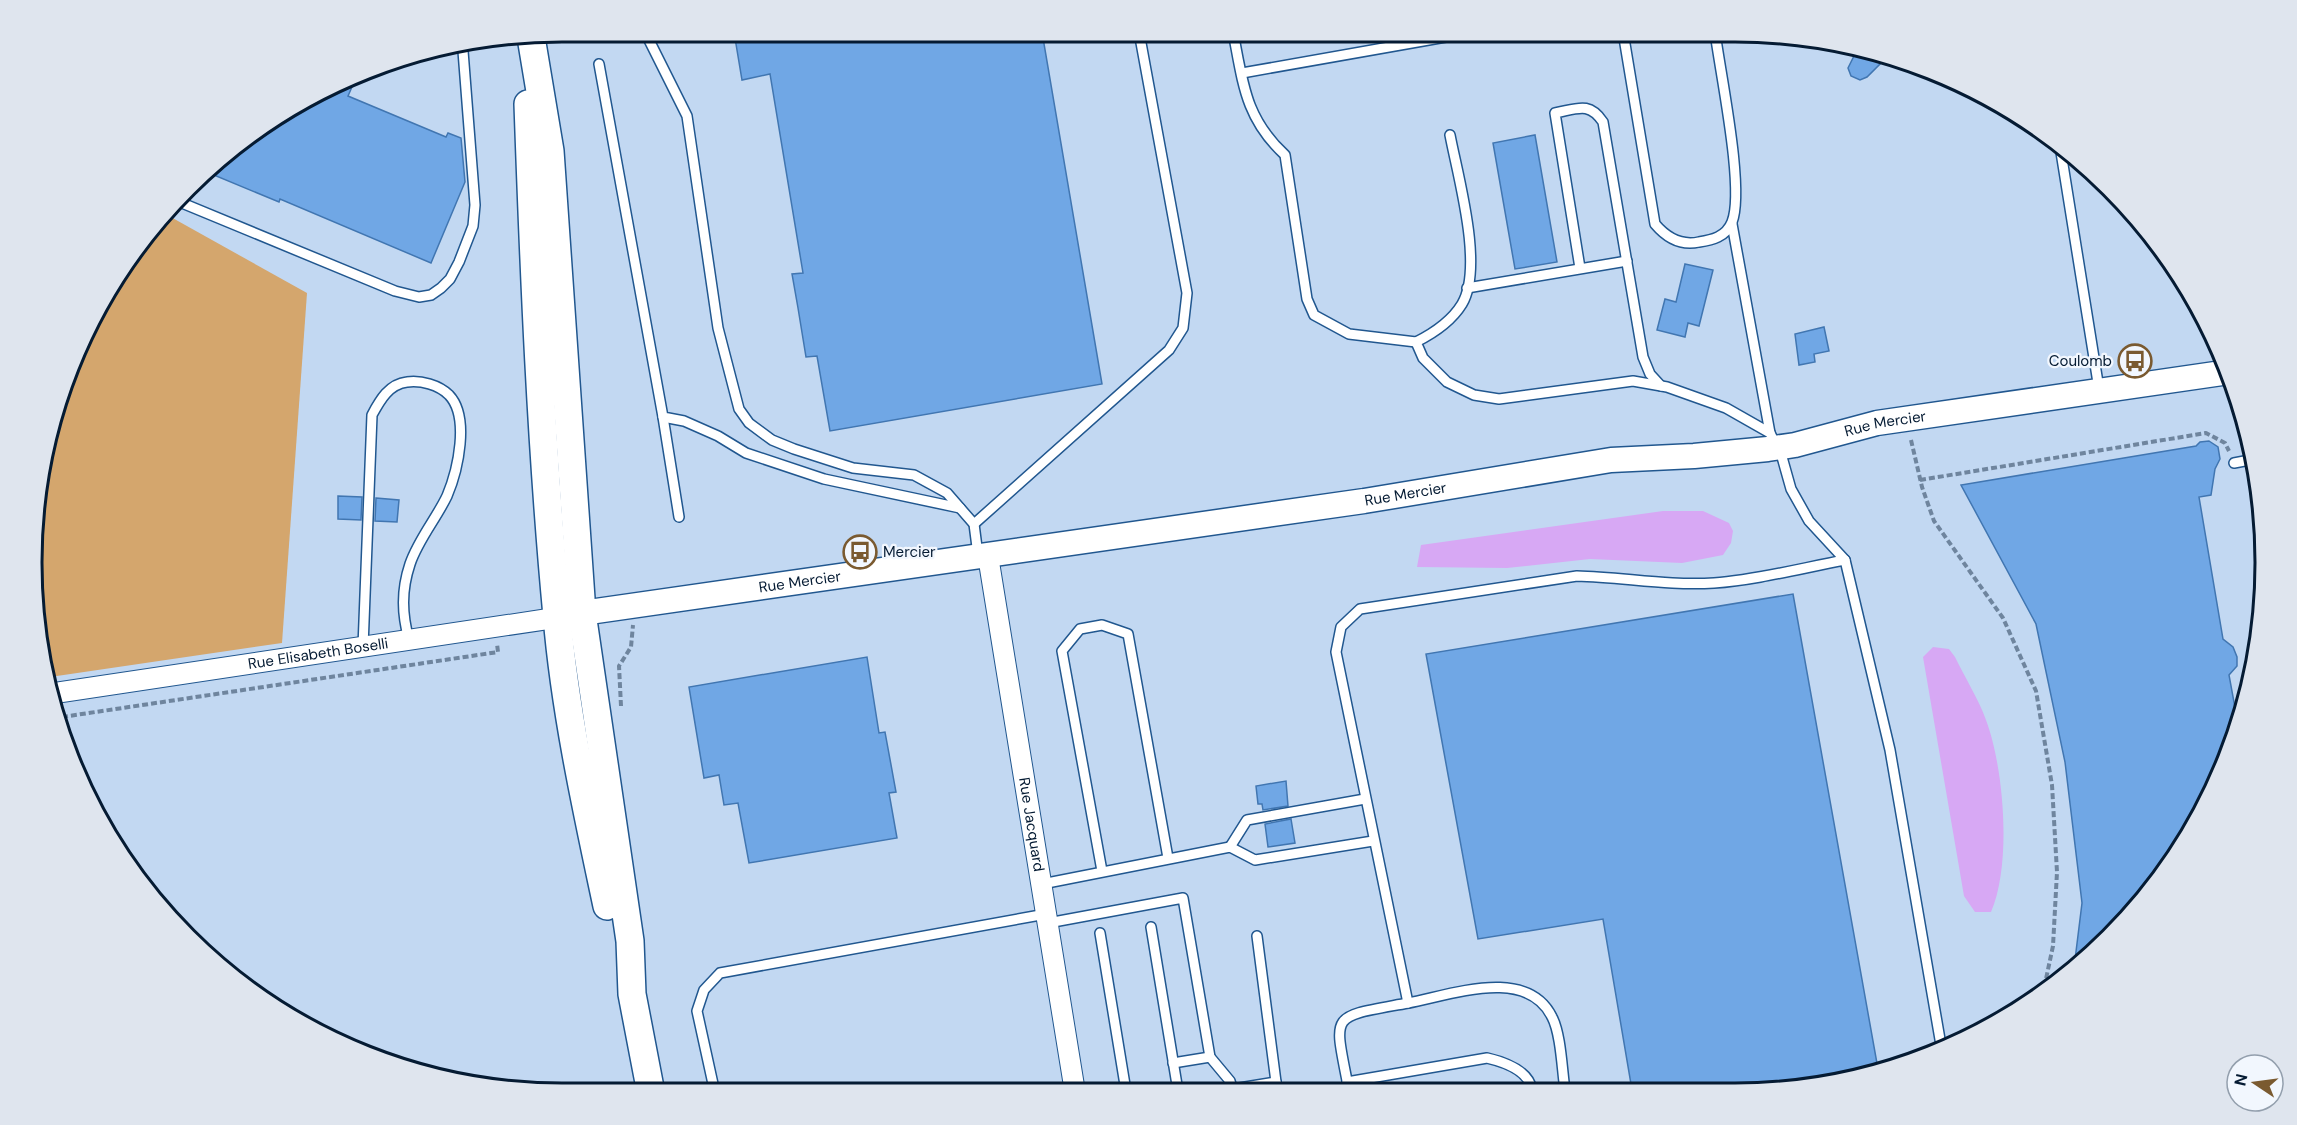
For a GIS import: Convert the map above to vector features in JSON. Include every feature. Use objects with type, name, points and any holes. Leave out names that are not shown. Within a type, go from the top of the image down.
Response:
[{"type":"main road","points":[[525,43],[534,282],[569,615]]},
{"type":"main road","points":[[532,43],[550,151],[569,615],[566,690],[619,962],[632,994],[649,1083]]},
{"type":"street","name":"Rue Mercier","points":[[569,615],[1375,499],[1611,460],[1694,456],[1908,418],[2219,373]]},
{"type":"street","name":"Rue Jacquard","points":[[983,556],[1042,884],[1074,1083]]},
{"type":"street","name":"Rue Elisabeth Boselli","points":[[59,692],[569,615]]},
{"type":"lane","points":[[650,42],[687,116],[718,328],[739,409],[749,423],[772,440],[853,468],[914,475],[947,493],[974,524],[983,556]]},
{"type":"lane","points":[[974,524],[1169,350],[1183,328],[1187,293],[1141,42]]},
{"type":"lane","points":[[1235,42],[1249,109],[1271,142],[1285,155],[1307,299],[1314,315],[1348,334],[1416,342],[1438,330],[1462,303],[1471,277],[1471,251],[1450,135]]},
{"type":"lane","points":[[1242,73],[1417,42]]},
{"type":"lane","points":[[1625,42],[1655,224],[1664,235],[1677,241],[1694,243],[1718,239],[1732,224]]},
{"type":"lane","points":[[1716,42],[1737,195],[1732,224],[1774,440],[1791,489],[1809,521],[1845,560],[1890,750],[1940,1040]]},
{"type":"lane","points":[[185,204],[395,291],[419,297],[431,294],[450,279],[467,242],[475,215],[461,52]]},
{"type":"lane","points":[[599,64],[679,517]]},
{"type":"lane","points":[[1580,268],[1555,113],[1588,108],[1596,111],[1603,122],[1642,357],[1650,374],[1661,386]]},
{"type":"lane","points":[[2062,159],[2099,391]]},
{"type":"lane","points":[[1467,288],[1627,261]]},
{"type":"lane","points":[[1416,342],[1423,358],[1447,382],[1474,396],[1499,399],[1633,381],[1661,386],[1726,408],[1774,440]]},
{"type":"lane","points":[[363,647],[372,415],[382,396],[398,384],[409,381],[428,383],[445,391],[454,401],[461,421],[460,450],[447,494],[411,562],[404,586],[403,615],[409,640]]},
{"type":"lane","points":[[663,417],[684,422],[718,436],[746,453],[824,479],[960,508]]},
{"type":"lane","points":[[2234,463],[2245,461]]},
{"type":"lane","points":[[1408,1003],[1336,652],[1341,627],[1360,609],[1577,576],[1613,577],[1640,582],[1715,583],[1845,560]]},
{"type":"lane","points":[[1102,871],[1062,651],[1080,629],[1102,625],[1128,634],[1168,858]]},
{"type":"lane","points":[[1230,847],[1246,820],[1365,798]]},
{"type":"lane","points":[[1042,884],[1230,847],[1255,860],[1373,841]]},
{"type":"lane","points":[[713,1083],[697,1011],[704,990],[720,973],[1047,918],[1183,898],[1210,1057],[1231,1083]]},
{"type":"lane","points":[[1151,927],[1177,1083]]},
{"type":"lane","points":[[1100,933],[1125,1083]]},
{"type":"lane","points":[[1257,936],[1276,1083]]},
{"type":"lane","points":[[1347,1083],[1338,1029],[1343,1018],[1353,1013],[1494,987],[1523,990],[1540,998],[1553,1018],[1564,1083]]},
{"type":"lane","points":[[1173,1063],[1210,1057]]},
{"type":"lane","points":[[1363,1083],[1487,1059],[1503,1062],[1523,1073],[1530,1083]]},
{"type":"path","points":[[1908,418],[1920,480],[1934,521],[2002,618],[2036,692],[2052,785],[2057,872],[2053,946],[2046,979]]},
{"type":"path","points":[[1920,480],[2206,433],[2225,443],[2234,463]]},
{"type":"path","points":[[621,710],[619,666],[634,639],[631,606]]},
{"type":"path","points":[[66,716],[498,652],[495,628]]},
{"type":"shaded area","points":[[172,218],[307,293],[282,643],[55,676],[46,630],[42,562],[46,495],[60,428],[82,363],[112,302],[130,273]]},
{"type":"shaded area","points":[[1663,511],[1703,511],[1729,523],[1733,531],[1731,543],[1723,555],[1682,563],[1590,559],[1507,568],[1417,567],[1421,545]]},
{"type":"shaded area","points":[[1933,647],[1949,649],[1955,657],[1983,712],[1992,740],[2001,789],[2003,843],[1998,892],[1991,912],[1975,912],[1964,896],[1923,657]]},
{"type":"building","points":[[736,42],[1044,42],[1102,384],[830,431],[817,356],[806,357],[792,274],[803,273],[770,74],[742,80]]},
{"type":"building","points":[[1854,56],[1881,63],[1867,77],[1860,80],[1851,76],[1848,68]]},
{"type":"building","points":[[352,87],[348,96],[446,137],[448,133],[461,138],[465,182],[431,263],[280,199],[279,202],[214,175],[273,130],[302,112]]},
{"type":"building","points":[[1535,135],[1557,262],[1515,269],[1493,143]]},
{"type":"building","points":[[1685,264],[1713,270],[1699,326],[1688,323],[1685,337],[1657,330],[1665,299],[1676,302]]},
{"type":"building","points":[[1824,327],[1829,351],[1814,354],[1815,362],[1799,365],[1795,334]]},
{"type":"building","points":[[2209,441],[2218,447],[2220,459],[2215,469],[2211,495],[2199,497],[2223,639],[2233,647],[2237,657],[2237,666],[2229,675],[2235,705],[2215,762],[2201,793],[2167,852],[2126,906],[2075,956],[2082,903],[2065,762],[2036,624],[1961,485],[2196,446],[2200,442]]},
{"type":"building","points":[[338,496],[362,497],[361,520],[338,519]]},
{"type":"building","points":[[376,498],[399,500],[397,522],[375,521]]},
{"type":"building","points":[[1793,594],[1877,1063],[1836,1073],[1769,1082],[1631,1083],[1603,919],[1478,939],[1426,654]]},
{"type":"building","points":[[867,657],[879,733],[885,732],[896,792],[889,793],[897,838],[749,863],[738,803],[724,805],[719,775],[704,778],[689,687]]},
{"type":"building","points":[[1286,781],[1288,806],[1263,810],[1262,804],[1258,804],[1256,786]]},
{"type":"building","points":[[1291,819],[1295,843],[1268,847],[1265,824]]},
{"type":"place","name":"Coulomb","points":[[2135,361]]},
{"type":"place","name":"Mercier","points":[[860,552]]}]
